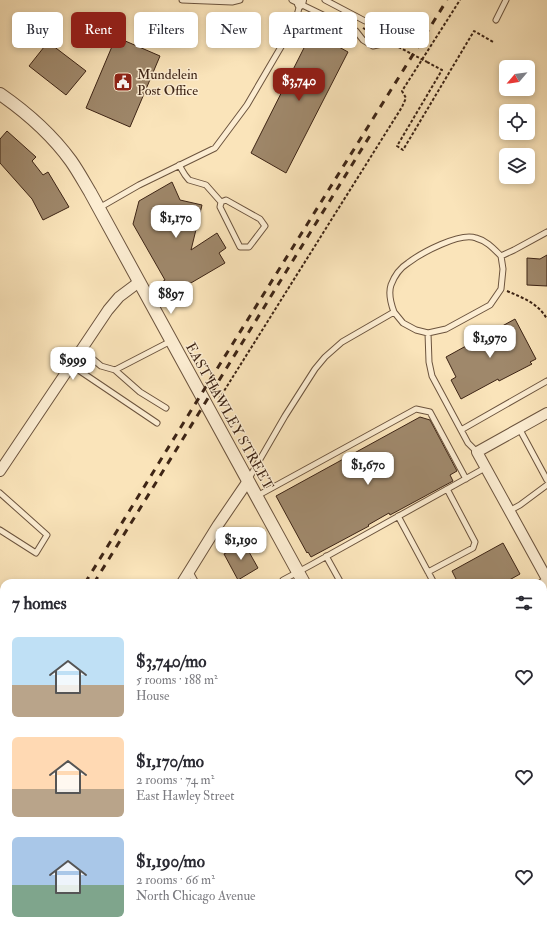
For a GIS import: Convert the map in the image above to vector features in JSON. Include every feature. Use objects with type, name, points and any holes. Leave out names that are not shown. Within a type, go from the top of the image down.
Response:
[{"type":"street","name":"EAST HAWLEY STREET","points":[[0,94],[14,103],[45,131],[71,161],[100,208],[257,497],[299,579]]},
{"type":"street","points":[[0,471],[116,301],[139,282]]},
{"type":"street","points":[[547,413],[477,452],[547,578]]},
{"type":"street","points":[[185,579],[218,525],[248,481]]},
{"type":"lane","points":[[182,0],[232,2],[240,0]]},
{"type":"lane","points":[[100,208],[139,185],[215,148],[247,105],[295,23],[298,2],[356,31],[363,40],[373,46],[382,44],[389,35],[385,24],[376,20],[365,21],[325,0]]},
{"type":"lane","points":[[496,20],[506,0]]},
{"type":"lane","points":[[179,165],[184,175],[189,180],[206,185],[221,202],[220,207],[240,247],[248,247],[265,226],[260,219],[226,200],[221,202]]},
{"type":"lane","points":[[501,256],[547,232]]},
{"type":"lane","points":[[475,237],[488,243],[501,256],[503,269],[501,288],[490,304],[446,329],[428,333],[416,330],[403,323],[394,312],[390,297],[390,286],[396,275],[407,263],[446,241],[475,237]]},
{"type":"lane","points":[[248,481],[285,416],[315,369],[325,357],[342,342],[394,312]]},
{"type":"lane","points":[[428,333],[429,362],[432,376],[468,443],[477,452]]},
{"type":"lane","points":[[115,370],[171,341]]},
{"type":"lane","points":[[82,349],[101,366],[115,370],[140,392],[166,408]]},
{"type":"lane","points":[[71,365],[157,423]]},
{"type":"lane","points":[[461,430],[547,381]]},
{"type":"lane","points":[[257,497],[416,409],[430,412],[466,478]]},
{"type":"lane","points":[[519,428],[547,480]]},
{"type":"lane","points":[[301,579],[326,556],[486,468]]},
{"type":"lane","points":[[509,511],[520,505],[547,485]]},
{"type":"lane","points":[[428,572],[473,548],[475,542],[447,489]]},
{"type":"lane","points":[[0,493],[47,535],[36,553],[0,530]]},
{"type":"lane","points":[[398,516],[432,579]]},
{"type":"lane","points":[[326,556],[339,579]]},
{"type":"lane","points":[[190,572],[194,579]]},
{"type":"path","points":[[219,399],[402,106],[406,98],[402,91],[459,0]]},
{"type":"path","points":[[400,48],[442,70],[397,146],[403,150],[474,31],[492,42]]},
{"type":"path","points":[[501,288],[530,301],[544,313],[547,319]]},
{"type":"building","name":"Mundelein Post Office","points":[[126,41],[134,45],[134,48],[141,48],[160,56],[130,127],[86,108],[111,48],[126,48]]},
{"type":"building","points":[[43,48],[56,48],[86,71],[66,95],[29,66]]},
{"type":"building","points":[[304,48],[341,48],[348,52],[286,173],[251,153]]},
{"type":"building","points":[[7,131],[36,157],[32,161],[43,175],[48,172],[69,207],[43,220],[32,199],[0,163],[0,139]]},
{"type":"building","points":[[172,182],[180,200],[202,205],[191,250],[217,233],[226,248],[219,253],[225,263],[167,297],[159,284],[165,280],[133,224],[139,201]]},
{"type":"building","points":[[547,255],[547,286],[527,285],[527,258],[540,259]]},
{"type":"building","points":[[515,319],[536,359],[530,362],[532,364],[499,381],[498,379],[461,399],[451,380],[456,377],[446,357]]},
{"type":"building","points":[[420,417],[430,420],[457,471],[450,475],[453,481],[390,515],[389,513],[368,525],[369,526],[311,557],[308,552],[307,553],[276,496]]},
{"type":"building","points":[[244,543],[258,568],[237,579],[224,554]]},
{"type":"building","points":[[503,543],[520,574],[511,579],[456,579],[452,571]]},
{"type":"railway","points":[[87,579],[447,0]]},
{"type":"railway","points":[[96,579],[371,134]]},
{"type":"place","name":"Mundelein Post Office","points":[[123,82]]}]
